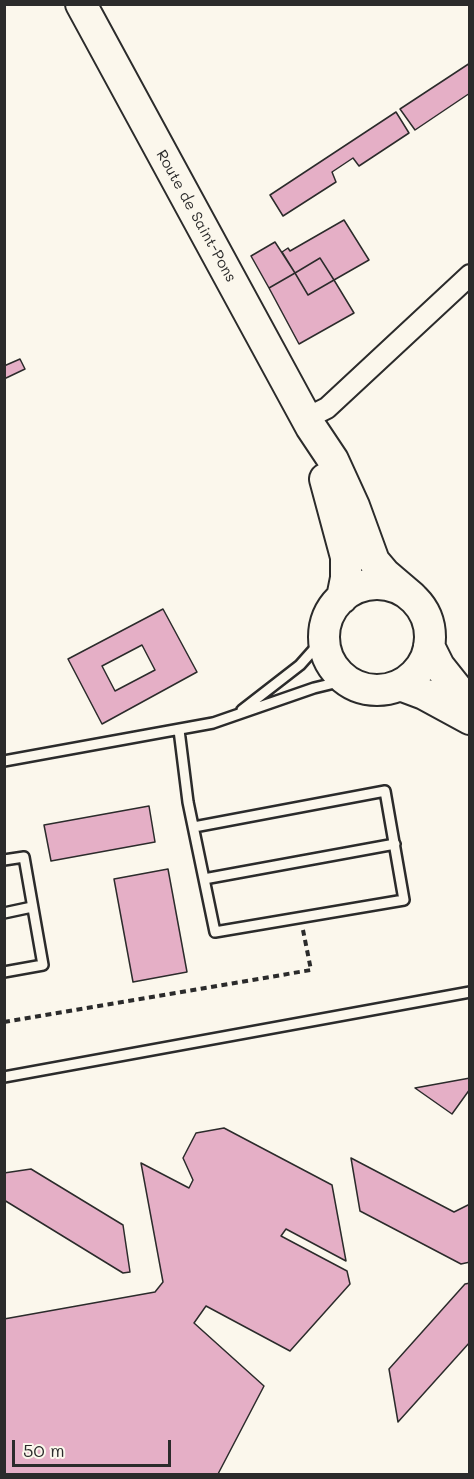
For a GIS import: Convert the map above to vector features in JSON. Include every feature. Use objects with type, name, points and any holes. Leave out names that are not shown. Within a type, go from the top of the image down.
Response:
[{"type":"main road","name":"Route de Saint-Pons","points":[[81,4],[309,422],[333,460],[354,506],[374,561],[385,574],[412,597]]},
{"type":"main road","name":"Route de Saint-Pons","points":[[309,422],[346,557],[346,578],[342,598]]},
{"type":"main road","points":[[376,584],[389,586],[412,597],[421,607],[430,632],[426,658],[420,669],[411,678],[392,688],[373,690],[347,680],[330,662],[324,638],[329,616],[342,598],[352,590],[376,584]]},
{"type":"main road","points":[[429,646],[439,666],[470,705]]},
{"type":"main road","points":[[400,685],[424,694],[470,719]]},
{"type":"street","points":[[309,422],[470,275]]},
{"type":"lane","points":[[235,715],[300,665],[324,638]]},
{"type":"lane","points":[[4,761],[213,723],[314,688],[347,680]]},
{"type":"lane","points":[[179,730],[194,828],[215,932],[404,900],[385,791],[194,828]]},
{"type":"lane","points":[[204,879],[394,844]]},
{"type":"lane","points":[[4,860],[24,857],[43,965],[4,972]]},
{"type":"lane","points":[[4,913],[33,907]]},
{"type":"lane","points":[[4,1077],[470,992]]},
{"type":"path","points":[[4,1022],[311,970],[300,918]]},
{"type":"building","points":[[470,63],[470,93],[415,130],[400,109]]},
{"type":"building","points":[[396,112],[409,133],[359,166],[353,158],[332,172],[336,182],[283,216],[270,195]]},
{"type":"building","points":[[344,220],[369,260],[334,280],[320,258],[295,273],[282,252],[288,248],[290,251]]},
{"type":"building","points":[[275,242],[295,273],[269,288],[251,256]]},
{"type":"building","points":[[320,258],[334,280],[308,295],[295,273]]},
{"type":"building","points":[[295,273],[308,295],[334,280],[354,313],[299,344],[269,288]]},
{"type":"building","points":[[20,359],[25,369],[4,379],[4,366]]},
{"type":"building","points":[[163,609],[197,672],[102,724],[68,659]],"holes":[[[142,645],[155,670],[115,691],[102,666]]]},
{"type":"building","points":[[149,806],[155,842],[51,861],[44,825]]},
{"type":"building","points":[[168,869],[187,972],[133,982],[114,879]]},
{"type":"building","points":[[470,1078],[470,1089],[452,1114],[415,1088]]},
{"type":"building","points":[[224,1128],[332,1185],[346,1261],[286,1229],[281,1236],[347,1271],[350,1284],[290,1351],[206,1306],[194,1323],[264,1386],[218,1474],[4,1474],[4,1319],[155,1292],[163,1282],[141,1163],[189,1188],[193,1180],[183,1158],[196,1133]]},
{"type":"building","points":[[351,1158],[454,1212],[470,1204],[470,1262],[461,1264],[360,1211]]},
{"type":"building","points":[[31,1169],[123,1225],[130,1272],[123,1273],[4,1200],[4,1173]]},
{"type":"building","points":[[470,1283],[470,1342],[398,1422],[389,1369],[465,1284]]}]
